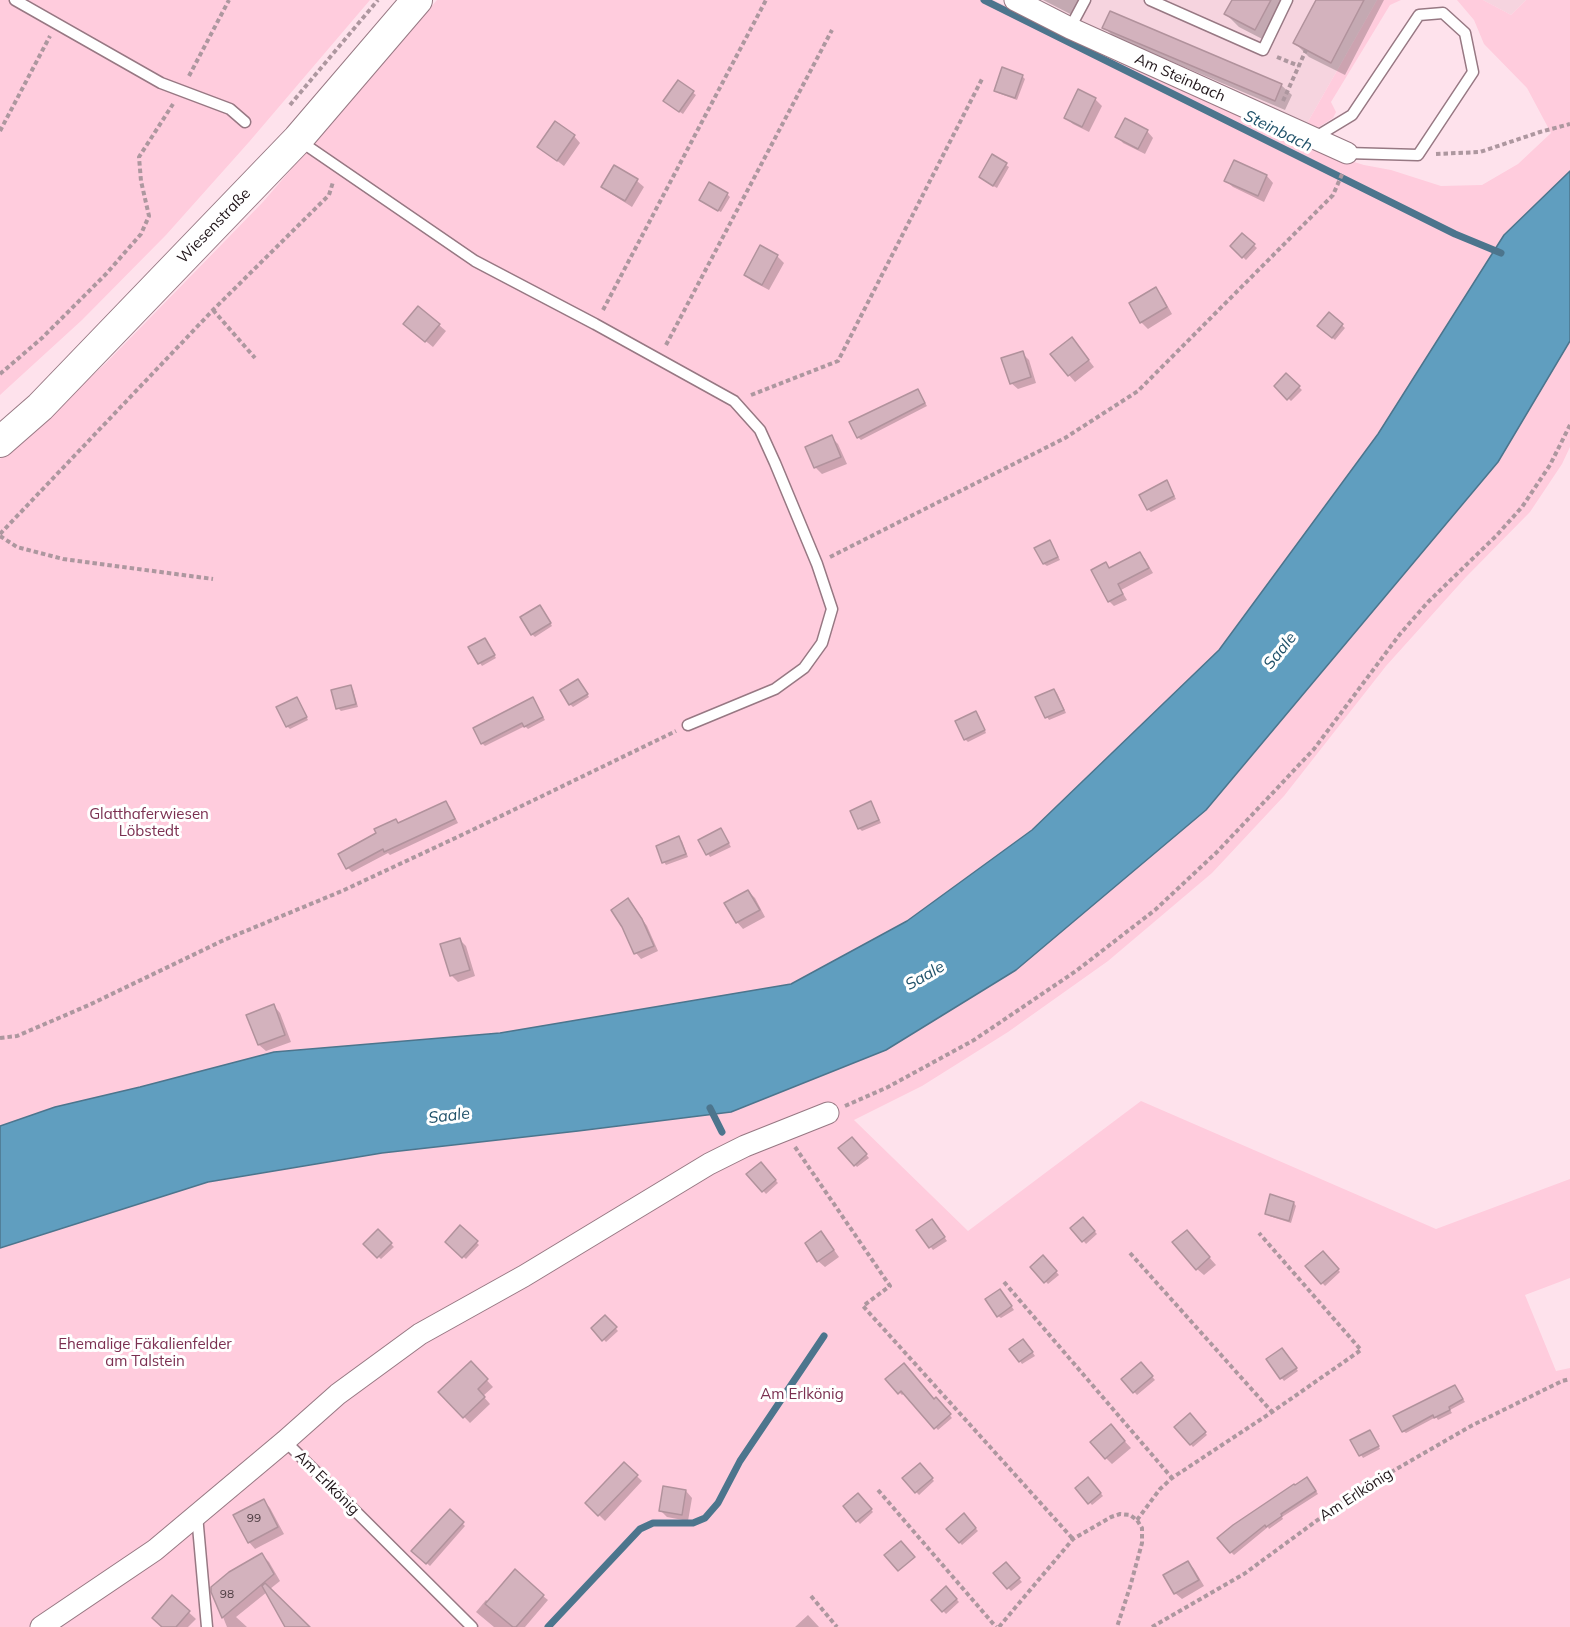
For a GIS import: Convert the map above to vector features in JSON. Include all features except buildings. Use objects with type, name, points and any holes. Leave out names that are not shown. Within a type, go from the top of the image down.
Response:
[{"type":"street","name":"Wiesenstraße","points":[[0,442],[40,407],[298,139],[417,0]]},
{"type":"street","name":"Am Steinbach","points":[[1015,0],[1070,28],[1314,138],[1346,161]]},
{"type":"street","name":"Am Erlkönig","points":[[41,1627],[155,1550],[338,1394],[420,1334],[524,1276],[709,1164],[745,1146],[828,1113]]},
{"type":"lane","points":[[15,0],[161,83],[230,110],[245,122]]},
{"type":"lane","points":[[1070,28],[1085,0]]},
{"type":"lane","points":[[1150,0],[1263,50],[1287,0]]},
{"type":"lane","points":[[1314,138],[1352,115],[1419,15],[1443,13],[1465,33],[1473,72],[1418,155],[1346,161]]},
{"type":"lane","points":[[298,139],[476,261],[734,401],[760,430],[817,564],[832,609],[822,643],[804,668],[775,689],[688,726]]},
{"type":"lane","name":"Am Erlkönig","points":[[285,1441],[472,1627]]},
{"type":"lane","points":[[196,1515],[207,1627]]},
{"type":"path","points":[[0,374],[42,338],[106,274],[141,234],[149,216],[141,181],[140,157],[180,92],[229,0]]},
{"type":"path","points":[[595,324],[766,0]]},
{"type":"path","points":[[0,131],[57,23]]},
{"type":"path","points":[[658,359],[832,30]]},
{"type":"path","points":[[1263,50],[1299,66]]},
{"type":"path","points":[[1274,120],[1306,50]]},
{"type":"path","points":[[734,401],[838,361],[982,79]]},
{"type":"path","points":[[1418,155],[1480,152],[1570,124]]},
{"type":"path","points":[[817,564],[1065,438],[1138,391],[1333,195],[1346,161]]},
{"type":"path","points":[[213,579],[63,559],[17,547],[0,535],[213,310],[329,195],[336,167]]},
{"type":"path","points":[[213,310],[255,358]]},
{"type":"path","points":[[828,1113],[888,1087],[974,1040],[1076,971],[1163,903],[1218,851],[1314,748],[1400,634],[1428,602],[1496,536],[1522,507],[1550,465],[1570,425]]},
{"type":"path","points":[[0,1038],[17,1036],[89,1005],[224,940],[342,891],[688,726]]},
{"type":"path","points":[[784,1131],[890,1286],[863,1306],[1073,1539]]},
{"type":"path","points":[[1137,1520],[1160,1489],[1172,1478],[1361,1350],[1259,1233]]},
{"type":"path","points":[[1130,1253],[1272,1412]]},
{"type":"path","points":[[1004,1282],[1172,1478]]},
{"type":"path","name":"Am Erlkönig","points":[[1152,1627],[1244,1574],[1353,1494],[1471,1426],[1570,1378]]},
{"type":"path","points":[[878,1490],[997,1627],[1073,1539],[1111,1517],[1120,1514],[1130,1515],[1142,1528],[1142,1543],[1117,1627]]},
{"type":"path","points":[[811,1596],[837,1627]]},
{"type":"shaded area","points":[[1021,0],[1377,0],[1305,127]]},
{"type":"shaded area","points":[[1483,0],[1526,0],[1511,15]]},
{"type":"green space","points":[[0,0],[370,0],[166,235],[82,320],[0,395]]},
{"type":"green space","name":"Glatthaferwiesen Löbstedt","points":[[437,0],[993,0],[1318,151],[1441,186],[1482,185],[1518,164],[1551,133],[1527,88],[1484,44],[1474,20],[1457,0],[1483,0],[1511,15],[1526,0],[1570,0],[1570,171],[1504,235],[1378,434],[1219,650],[1031,830],[907,921],[791,984],[500,1033],[274,1052],[55,1107],[0,1126],[0,459],[106,363],[263,202]]},
{"type":"green space","points":[[1377,0],[1401,0],[1390,5],[1331,102],[1336,112],[1333,118],[1319,127],[1305,127]]},
{"type":"green space","name":"Am Erlkönig","points":[[1570,341],[1570,447],[1562,464],[1530,512],[1466,577],[1386,666],[1284,796],[1212,873],[1108,961],[1008,1032],[922,1086],[854,1120],[968,1231],[1141,1101],[1436,1229],[1570,1179],[1570,1278],[1525,1295],[1556,1371],[1570,1368],[1570,1627],[0,1627],[0,1248],[208,1182],[382,1153],[731,1112],[886,1050],[1206,810],[1498,462]]},
{"type":"water","name":"Saale","points":[[1570,171],[1570,341],[1498,462],[1206,810],[1016,970],[886,1050],[731,1112],[382,1153],[208,1182],[0,1248],[0,1126],[55,1107],[274,1052],[500,1033],[791,984],[907,921],[1032,830],[1219,650],[1378,434],[1504,235]]},
{"type":"waterway","name":"Steinbach","points":[[984,0],[1455,234],[1501,253]]},
{"type":"waterway","points":[[710,1108],[722,1132]]},
{"type":"waterway","points":[[548,1627],[640,1529],[653,1523],[693,1523],[705,1518],[718,1503],[740,1461],[824,1336]]},
{"type":"park label","name":"Ehemalige Fäkalienfelder am Talstein","points":[[145,1352]]}]
